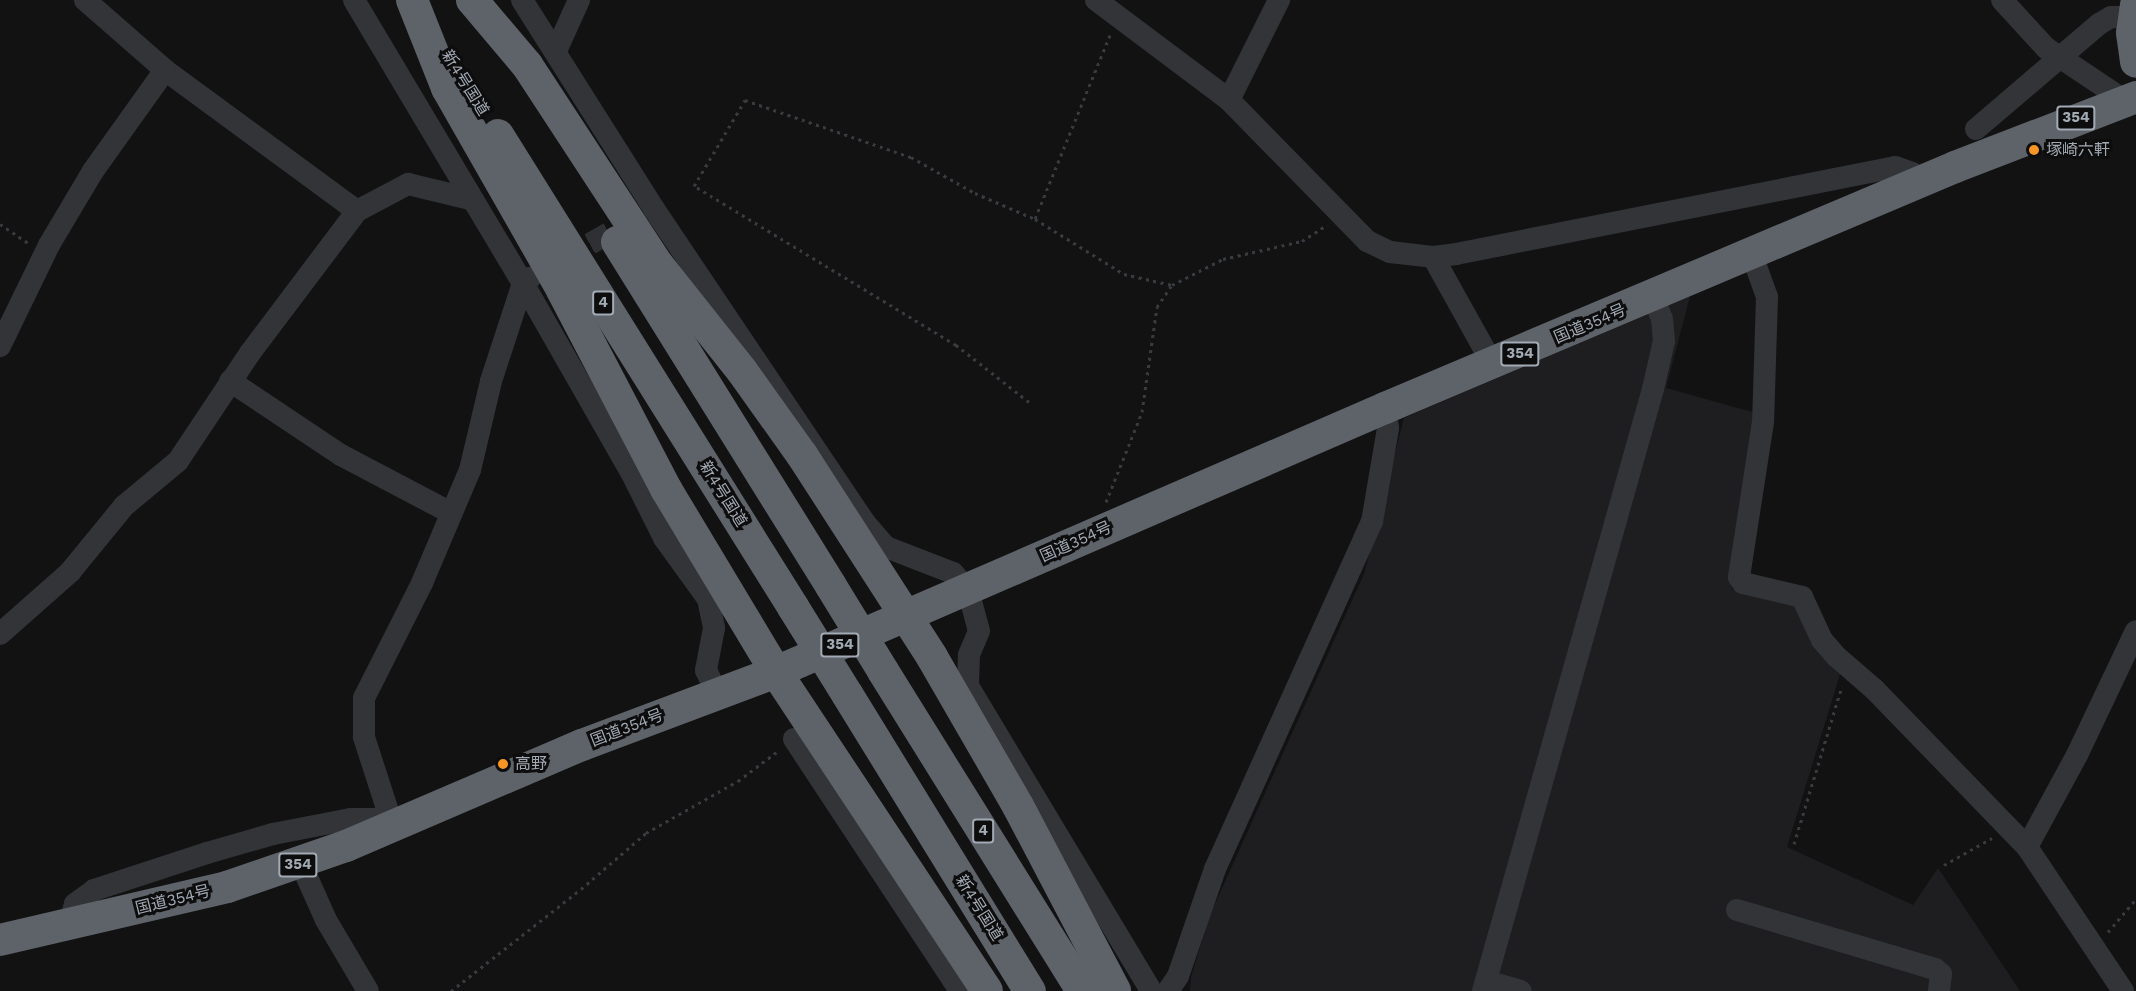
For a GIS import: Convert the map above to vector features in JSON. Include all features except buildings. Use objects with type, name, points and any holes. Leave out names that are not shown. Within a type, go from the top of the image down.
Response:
[{"type":"highway","name":"新4号国道","points":[[412,0],[793,607],[1030,991]]},
{"type":"highway","points":[[412,0],[447,88],[562,290],[666,489],[776,672],[987,991]]},
{"type":"highway","name":"4","points":[[465,0],[1082,991]]},
{"type":"highway","points":[[472,0],[527,65],[658,265],[742,371],[802,455],[905,617],[1018,806],[1115,991]]},
{"type":"highway","points":[[2134,11],[2136,62]]},
{"type":"highway","name":"国道354号","points":[[0,940],[227,887],[301,864],[393,827],[582,745],[776,672],[1385,408],[1493,365],[1921,182],[2130,98]]},
{"type":"street","points":[[85,0],[165,70],[357,211]]},
{"type":"street","points":[[354,0],[470,199],[529,278],[664,538],[708,599],[714,628],[706,670],[717,694]]},
{"type":"street","points":[[522,0],[556,51],[648,212],[877,538],[897,553],[953,573],[968,590],[979,631],[969,655],[968,686],[1151,991]]},
{"type":"street","points":[[556,51],[579,0]]},
{"type":"street","points":[[1229,100],[1279,0]]},
{"type":"street","points":[[2001,0],[2060,58],[2130,98]]},
{"type":"street","points":[[1107,6],[1229,100],[1367,241],[1390,252],[1433,257],[1895,166],[1912,173],[1921,182]]},
{"type":"street","points":[[1976,129],[2099,24],[2111,17],[2134,11]]},
{"type":"street","points":[[0,346],[44,254],[93,171],[165,70]]},
{"type":"street","points":[[0,634],[70,572],[124,506],[165,476],[230,381],[357,211],[408,184],[470,199]]},
{"type":"street","points":[[1752,255],[1767,297],[1764,399],[1739,577],[1743,583],[1802,597],[1821,640],[2007,830],[2027,847],[2123,991]]},
{"type":"street","points":[[1433,257],[1493,365]]},
{"type":"street","points":[[393,827],[364,737],[364,698],[470,470],[491,381],[529,278]]},
{"type":"street","points":[[1521,991],[1485,986],[1653,388],[1664,341],[1662,319],[1653,297]]},
{"type":"street","points":[[230,381],[341,455],[451,513]]},
{"type":"street","points":[[1168,991],[1178,976],[1215,869],[1372,522],[1388,428],[1385,408]]},
{"type":"street","points":[[2027,847],[2072,765],[2136,631]]},
{"type":"street","points":[[794,739],[960,991]]},
{"type":"street","points":[[69,925],[75,904],[94,890],[207,853],[273,834],[351,819],[375,819],[393,827]]},
{"type":"street","points":[[301,864],[326,920],[368,991]]},
{"type":"street","points":[[1737,910],[1935,969],[1941,974],[1939,991]]},
{"type":"path","points":[[1035,219],[1107,6]]},
{"type":"path","points":[[1029,402],[956,345],[694,186],[745,100],[911,157],[975,193],[1035,219],[1124,274],[1172,285]]},
{"type":"path","points":[[1107,528],[1106,498],[1142,412],[1157,307],[1172,285],[1223,260],[1302,241],[1332,222],[1345,219]]},
{"type":"path","points":[[0,224],[44,254]]},
{"type":"path","points":[[1794,844],[1845,675],[1850,668]]},
{"type":"path","points":[[451,991],[646,833],[738,781],[794,739]]},
{"type":"path","points":[[1944,865],[2007,830]]},
{"type":"path","points":[[2095,948],[2136,899]]},
{"type":"shaded area","points":[[1690,296],[1666,388],[1756,413],[1732,589],[1794,601],[1841,671],[1787,847],[1913,905],[1938,868],[2020,991],[1190,991],[1191,977],[1210,915],[1364,574],[1404,418]]},
{"type":"tunnel","points":[[561,260],[629,222]]},
{"type":"place","name":"塚崎六軒","points":[[2034,150]]},
{"type":"place","name":"高野","points":[[503,764]]}]
